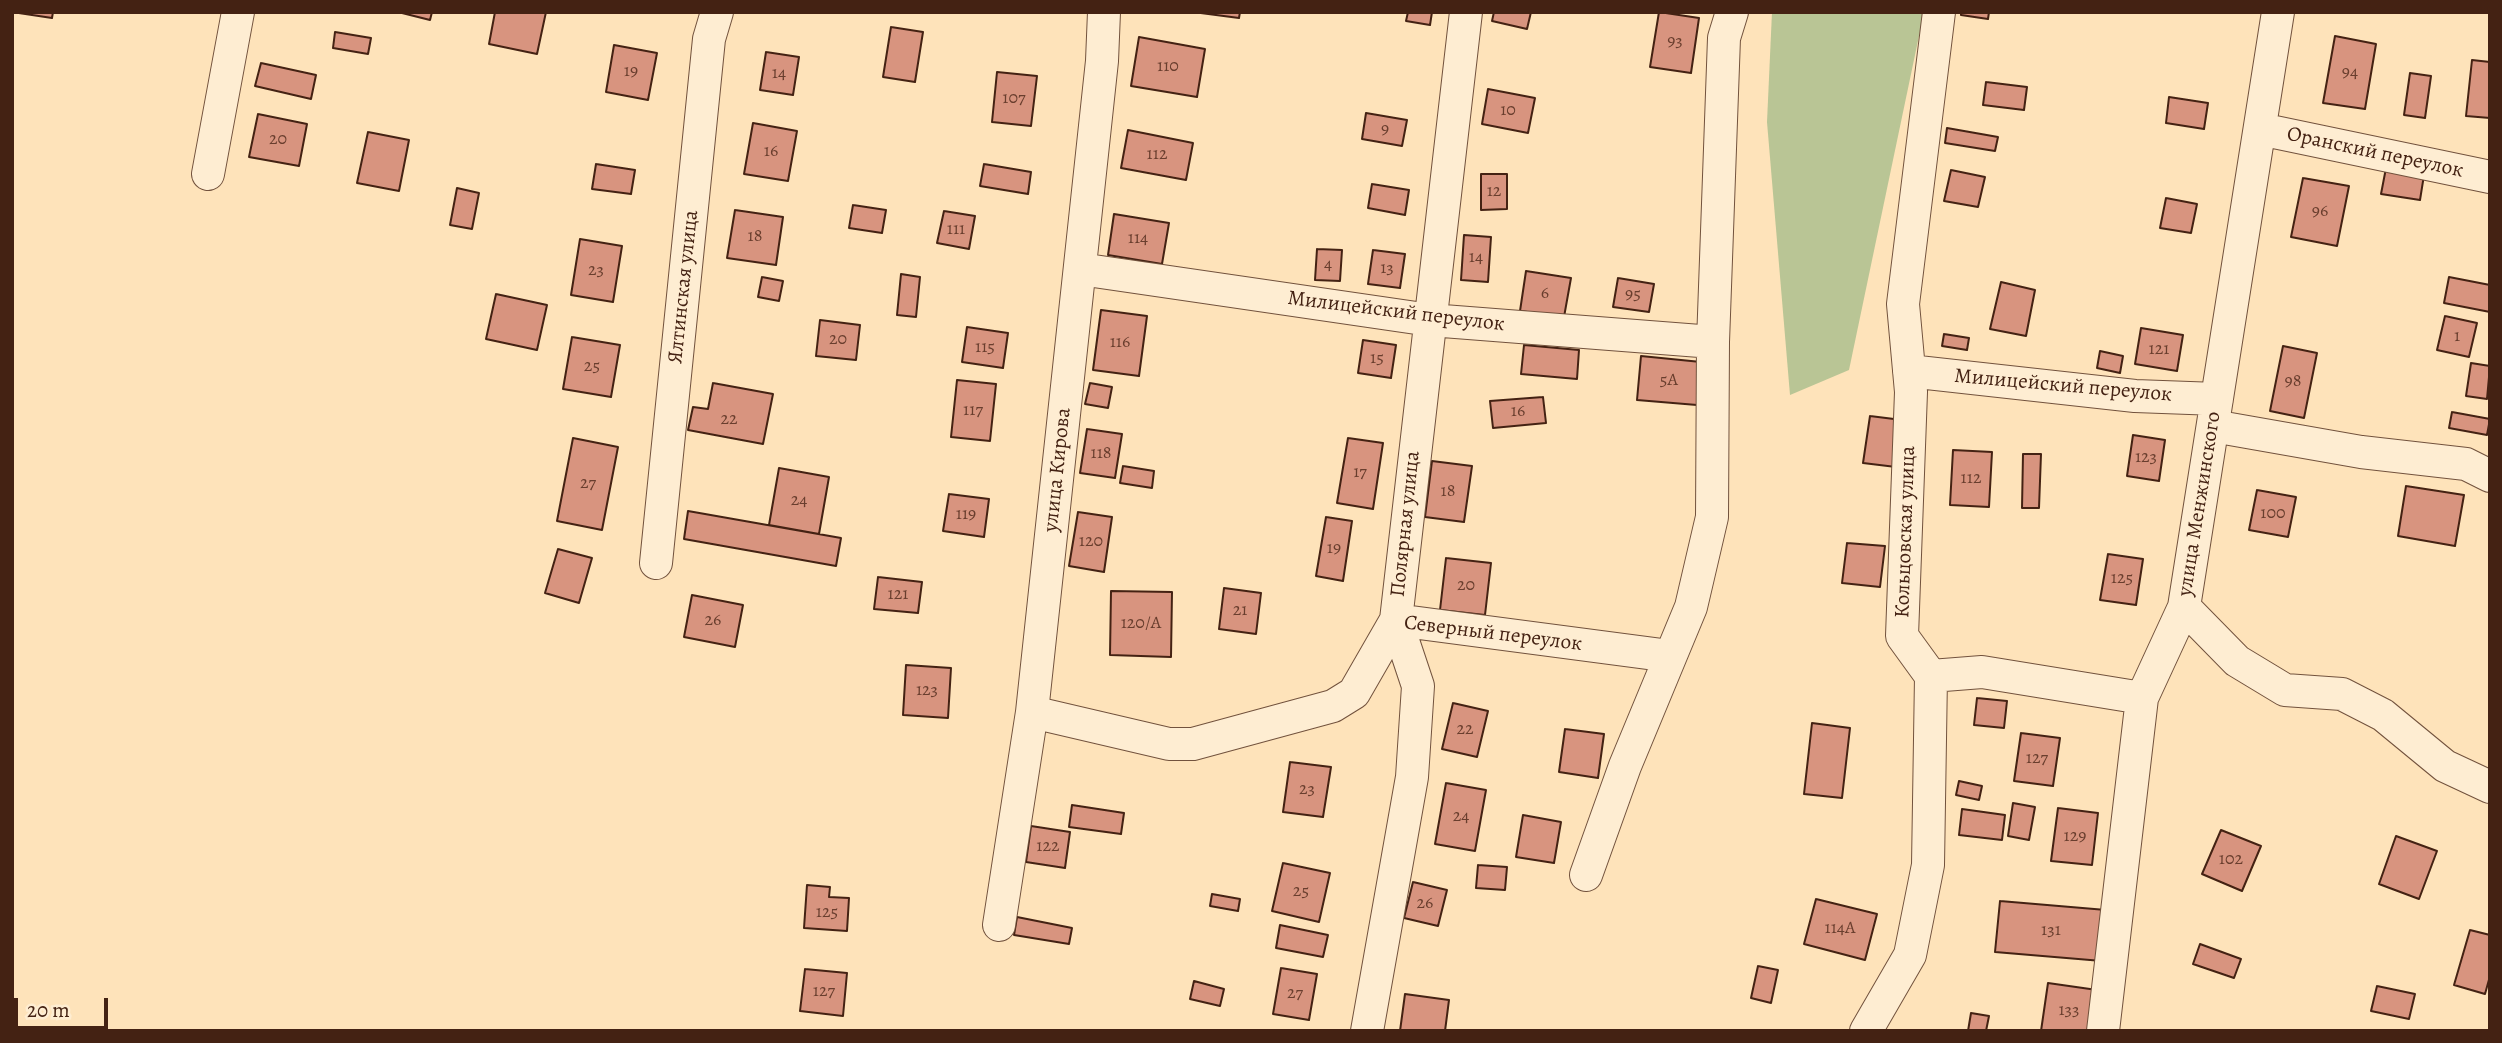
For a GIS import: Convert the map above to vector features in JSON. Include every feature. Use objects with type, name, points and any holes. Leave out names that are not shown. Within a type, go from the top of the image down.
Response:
[{"type":"street","points":[[208,174],[237,12]]},
{"type":"street","name":"Ялтинская улица","points":[[656,563],[709,39],[718,12]]},
{"type":"street","name":"улица Кирова","points":[[999,925],[1032,712],[1102,61],[1104,12]]},
{"type":"street","name":"Полярная улица","points":[[1367,1031],[1414,751],[1418,686],[1396,620],[1466,12]]},
{"type":"street","points":[[1586,875],[1625,766],[1691,607],[1712,517],[1713,342],[1724,38],[1732,12]]},
{"type":"street","name":"Кольцовская улица","points":[[1931,676],[1902,636],[1909,371],[1903,304],[1939,12]]},
{"type":"street","name":"улица Менжинского","points":[[2103,1031],[2142,698],[2184,607],[2278,12]]},
{"type":"street","name":"Оранский переулок","points":[[2260,129],[2490,177]]},
{"type":"street","name":"Милицейский переулок","points":[[1080,269],[1430,320],[1713,342]]},
{"type":"street","name":"Милицейский переулок","points":[[1909,371],[2135,396],[2215,412],[2361,452],[2466,464],[2490,477]]},
{"type":"street","points":[[2184,607],[2237,662],[2285,690],[2342,694],[2383,715],[2445,766],[2490,787]]},
{"type":"street","name":"Северный переулок","points":[[1032,712],[1169,744],[1193,744],[1333,706],[1354,693],[1396,620],[1670,656]]},
{"type":"street","points":[[1866,1031],[1910,955],[1928,865],[1931,676],[1982,672],[2142,698]]},
{"type":"green space","points":[[1772,12],[1924,12],[1849,370],[1790,395],[1767,122]]},
{"type":"building","points":[[12,12],[53,12],[52,18]]},
{"type":"building","points":[[398,12],[432,12],[430,20]]},
{"type":"building","points":[[495,12],[546,12],[537,54],[489,44]]},
{"type":"building","points":[[1193,12],[1240,12],[1239,18]]},
{"type":"building","points":[[1408,12],[1432,12],[1430,25],[1406,21]]},
{"type":"building","points":[[1494,12],[1531,12],[1527,29],[1492,21]]},
{"type":"building","points":[[1659,12],[1699,18],[1691,73],[1650,67]]},
{"type":"building","points":[[1961,12],[1989,12],[1988,19],[1961,15]]},
{"type":"building","points":[[891,27],[923,32],[915,82],[883,77]]},
{"type":"building","points":[[335,32],[371,38],[368,54],[333,48]]},
{"type":"building","points":[[2335,36],[2376,44],[2365,109],[2323,103]]},
{"type":"building","points":[[1139,37],[1205,49],[1197,97],[1131,86]]},
{"type":"building","points":[[614,45],[657,53],[648,100],[606,92]]},
{"type":"building","points":[[766,52],[799,57],[793,95],[760,90]]},
{"type":"building","points":[[2472,60],[2490,62],[2490,118],[2466,116]]},
{"type":"building","points":[[261,63],[316,75],[311,99],[255,86]]},
{"type":"building","points":[[997,72],[1037,76],[1031,126],[992,122]]},
{"type":"building","points":[[2410,73],[2431,76],[2425,118],[2404,115]]},
{"type":"building","points":[[1986,82],[2027,87],[2024,110],[1983,105]]},
{"type":"building","points":[[1488,89],[1535,98],[1528,133],[1482,124]]},
{"type":"building","points":[[2169,97],[2208,103],[2204,129],[2166,123]]},
{"type":"building","points":[[1366,113],[1407,120],[1402,146],[1362,139]]},
{"type":"building","points":[[258,114],[307,124],[299,166],[249,157]]},
{"type":"building","points":[[753,123],[797,131],[788,181],[744,174]]},
{"type":"building","points":[[1947,128],[1998,137],[1995,151],[1945,143]]},
{"type":"building","points":[[1128,130],[1193,143],[1186,180],[1121,168]]},
{"type":"building","points":[[368,132],[409,140],[399,191],[357,183]]},
{"type":"building","points":[[596,164],[635,170],[631,194],[592,189]]},
{"type":"building","points":[[984,164],[1031,172],[1028,194],[980,186]]},
{"type":"building","points":[[2386,168],[2424,175],[2420,200],[2381,194]]},
{"type":"building","points":[[1951,170],[1985,177],[1978,207],[1944,201]]},
{"type":"building","points":[[1481,174],[1507,174],[1507,209],[1481,210]]},
{"type":"building","points":[[2303,178],[2349,186],[2337,246],[2291,237]]},
{"type":"building","points":[[1372,184],[1409,190],[1405,215],[1368,208]]},
{"type":"building","points":[[457,188],[479,193],[472,229],[450,225]]},
{"type":"building","points":[[2166,198],[2197,204],[2191,233],[2160,228]]},
{"type":"building","points":[[853,205],[886,210],[882,233],[849,228]]},
{"type":"building","points":[[735,210],[783,217],[776,265],[727,258]]},
{"type":"building","points":[[944,211],[975,216],[969,249],[937,243]]},
{"type":"building","points":[[1114,214],[1169,223],[1162,264],[1108,255]]},
{"type":"building","points":[[1464,235],[1491,237],[1488,282],[1461,280]]},
{"type":"building","points":[[580,239],[622,246],[613,302],[571,295]]},
{"type":"building","points":[[1317,249],[1342,250],[1340,281],[1315,280]]},
{"type":"building","points":[[1373,250],[1405,254],[1400,288],[1368,284]]},
{"type":"building","points":[[1526,271],[1571,278],[1564,317],[1520,311]]},
{"type":"building","points":[[901,274],[920,277],[916,317],[897,315]]},
{"type":"building","points":[[762,277],[783,281],[779,301],[758,297]]},
{"type":"building","points":[[2449,277],[2490,285],[2490,312],[2444,303]]},
{"type":"building","points":[[1618,278],[1654,284],[1649,312],[1613,307]]},
{"type":"building","points":[[2001,282],[2035,290],[2026,336],[1990,329]]},
{"type":"building","points":[[496,294],[547,305],[537,350],[486,339]]},
{"type":"building","points":[[1101,310],[1147,316],[1139,376],[1093,370]]},
{"type":"building","points":[[2445,316],[2477,323],[2469,357],[2437,350]]},
{"type":"building","points":[[820,320],[860,325],[856,360],[816,356]]},
{"type":"building","points":[[967,327],[1008,333],[1003,368],[962,362]]},
{"type":"building","points":[[2141,328],[2183,335],[2177,371],[2135,364]]},
{"type":"building","points":[[1944,334],[1969,338],[1967,350],[1942,346]]},
{"type":"building","points":[[572,337],[620,345],[611,397],[563,389]]},
{"type":"building","points":[[1363,340],[1396,345],[1391,378],[1358,373]]},
{"type":"building","points":[[1524,345],[1579,350],[1577,379],[1521,374]]},
{"type":"building","points":[[2283,346],[2317,353],[2304,418],[2270,411]]},
{"type":"building","points":[[2100,351],[2123,356],[2120,373],[2097,368]]},
{"type":"building","points":[[1641,356],[1701,362],[1697,405],[1637,400]]},
{"type":"building","points":[[2471,363],[2490,366],[2487,399],[2466,396]]},
{"type":"building","points":[[957,380],[996,384],[990,441],[951,437]]},
{"type":"building","points":[[713,383],[773,394],[763,444],[688,430],[693,407],[708,409]]},
{"type":"building","points":[[1090,383],[1112,387],[1108,408],[1085,404]]},
{"type":"building","points":[[1543,397],[1546,423],[1493,428],[1490,401]]},
{"type":"building","points":[[2452,412],[2490,419],[2487,435],[2449,428]]},
{"type":"building","points":[[1870,416],[1902,420],[1896,467],[1863,463]]},
{"type":"building","points":[[1087,429],[1122,434],[1115,478],[1080,473]]},
{"type":"building","points":[[2133,435],[2165,440],[2159,481],[2127,476]]},
{"type":"building","points":[[573,438],[618,447],[602,530],[557,521]]},
{"type":"building","points":[[1348,438],[1383,443],[1373,509],[1337,503]]},
{"type":"building","points":[[1953,450],[1992,452],[1989,507],[1950,505]]},
{"type":"building","points":[[2023,454],[2041,454],[2039,508],[2022,508]]},
{"type":"building","points":[[1432,461],[1472,466],[1464,522],[1425,517]]},
{"type":"building","points":[[1123,466],[1154,471],[1152,488],[1120,483]]},
{"type":"building","points":[[779,468],[829,477],[819,534],[769,525]]},
{"type":"building","points":[[2406,486],[2464,495],[2455,546],[2398,536]]},
{"type":"building","points":[[2257,490],[2296,497],[2288,537],[2249,530]]},
{"type":"building","points":[[949,494],[989,499],[984,537],[943,531]]},
{"type":"building","points":[[688,511],[841,538],[836,566],[684,539]]},
{"type":"building","points":[[1078,512],[1112,517],[1104,572],[1069,566]]},
{"type":"building","points":[[1326,517],[1352,521],[1343,581],[1316,576]]},
{"type":"building","points":[[1847,543],[1885,546],[1880,587],[1842,583]]},
{"type":"building","points":[[558,549],[592,558],[579,603],[545,593]]},
{"type":"building","points":[[2108,554],[2143,559],[2136,605],[2100,600]]},
{"type":"building","points":[[1446,558],[1491,563],[1485,615],[1440,610]]},
{"type":"building","points":[[878,577],[922,582],[918,613],[874,609]]},
{"type":"building","points":[[1224,588],[1261,593],[1256,634],[1219,629]]},
{"type":"building","points":[[1111,591],[1172,592],[1171,657],[1110,655]]},
{"type":"building","points":[[692,595],[743,605],[735,647],[684,637]]},
{"type":"building","points":[[906,665],[951,668],[948,718],[903,715]]},
{"type":"building","points":[[1977,698],[2007,701],[2004,728],[1974,725]]},
{"type":"building","points":[[1453,703],[1488,711],[1477,757],[1442,749]]},
{"type":"building","points":[[1812,723],[1850,728],[1842,798],[1804,794]]},
{"type":"building","points":[[1565,729],[1604,734],[1598,778],[1559,772]]},
{"type":"building","points":[[2021,733],[2060,738],[2053,786],[2014,781]]},
{"type":"building","points":[[1290,762],[1331,767],[1323,817],[1283,812]]},
{"type":"building","points":[[1959,781],[1982,786],[1979,800],[1956,795]]},
{"type":"building","points":[[1446,783],[1486,790],[1475,851],[1435,844]]},
{"type":"building","points":[[2013,803],[2035,807],[2029,840],[2008,836]]},
{"type":"building","points":[[1072,805],[1124,813],[1121,834],[1069,827]]},
{"type":"building","points":[[2058,808],[2098,813],[2092,865],[2051,861]]},
{"type":"building","points":[[1962,809],[2005,815],[2002,840],[1959,835]]},
{"type":"building","points":[[1523,815],[1561,822],[1554,863],[1516,857]]},
{"type":"building","points":[[1031,826],[1070,832],[1065,868],[1026,862]]},
{"type":"building","points":[[2221,830],[2261,846],[2242,891],[2202,874]]},
{"type":"building","points":[[2396,836],[2437,851],[2419,899],[2379,884]]},
{"type":"building","points":[[1283,863],[1330,873],[1319,922],[1272,911]]},
{"type":"building","points":[[1478,865],[1507,867],[1505,890],[1476,888]]},
{"type":"building","points":[[1413,882],[1447,890],[1438,926],[1404,918]]},
{"type":"building","points":[[807,885],[830,887],[829,897],[849,898],[847,931],[804,928]]},
{"type":"building","points":[[1212,894],[1240,899],[1238,911],[1210,906]]},
{"type":"building","points":[[1816,899],[1877,914],[1865,960],[1804,944]]},
{"type":"building","points":[[2000,901],[2106,910],[2102,961],[1995,952]]},
{"type":"building","points":[[1017,917],[1072,928],[1069,944],[1014,935]]},
{"type":"building","points":[[1280,925],[1328,935],[1323,957],[1276,948]]},
{"type":"building","points":[[2470,930],[2490,935],[2490,976],[2485,994],[2454,985]]},
{"type":"building","points":[[2200,944],[2241,959],[2234,978],[2193,964]]},
{"type":"building","points":[[1758,966],[1778,970],[1771,1003],[1751,998]]},
{"type":"building","points":[[1281,968],[1317,974],[1309,1020],[1273,1014]]},
{"type":"building","points":[[805,969],[847,973],[843,1016],[800,1011]]},
{"type":"building","points":[[1194,981],[1224,989],[1220,1006],[1190,999]]},
{"type":"building","points":[[2048,983],[2097,990],[2091,1031],[2041,1031]]},
{"type":"building","points":[[2377,986],[2415,994],[2409,1019],[2371,1011]]},
{"type":"building","points":[[1405,994],[1449,1000],[1445,1031],[1400,1031]]},
{"type":"building","points":[[1971,1013],[1989,1016],[1986,1031],[1968,1031]]}]
